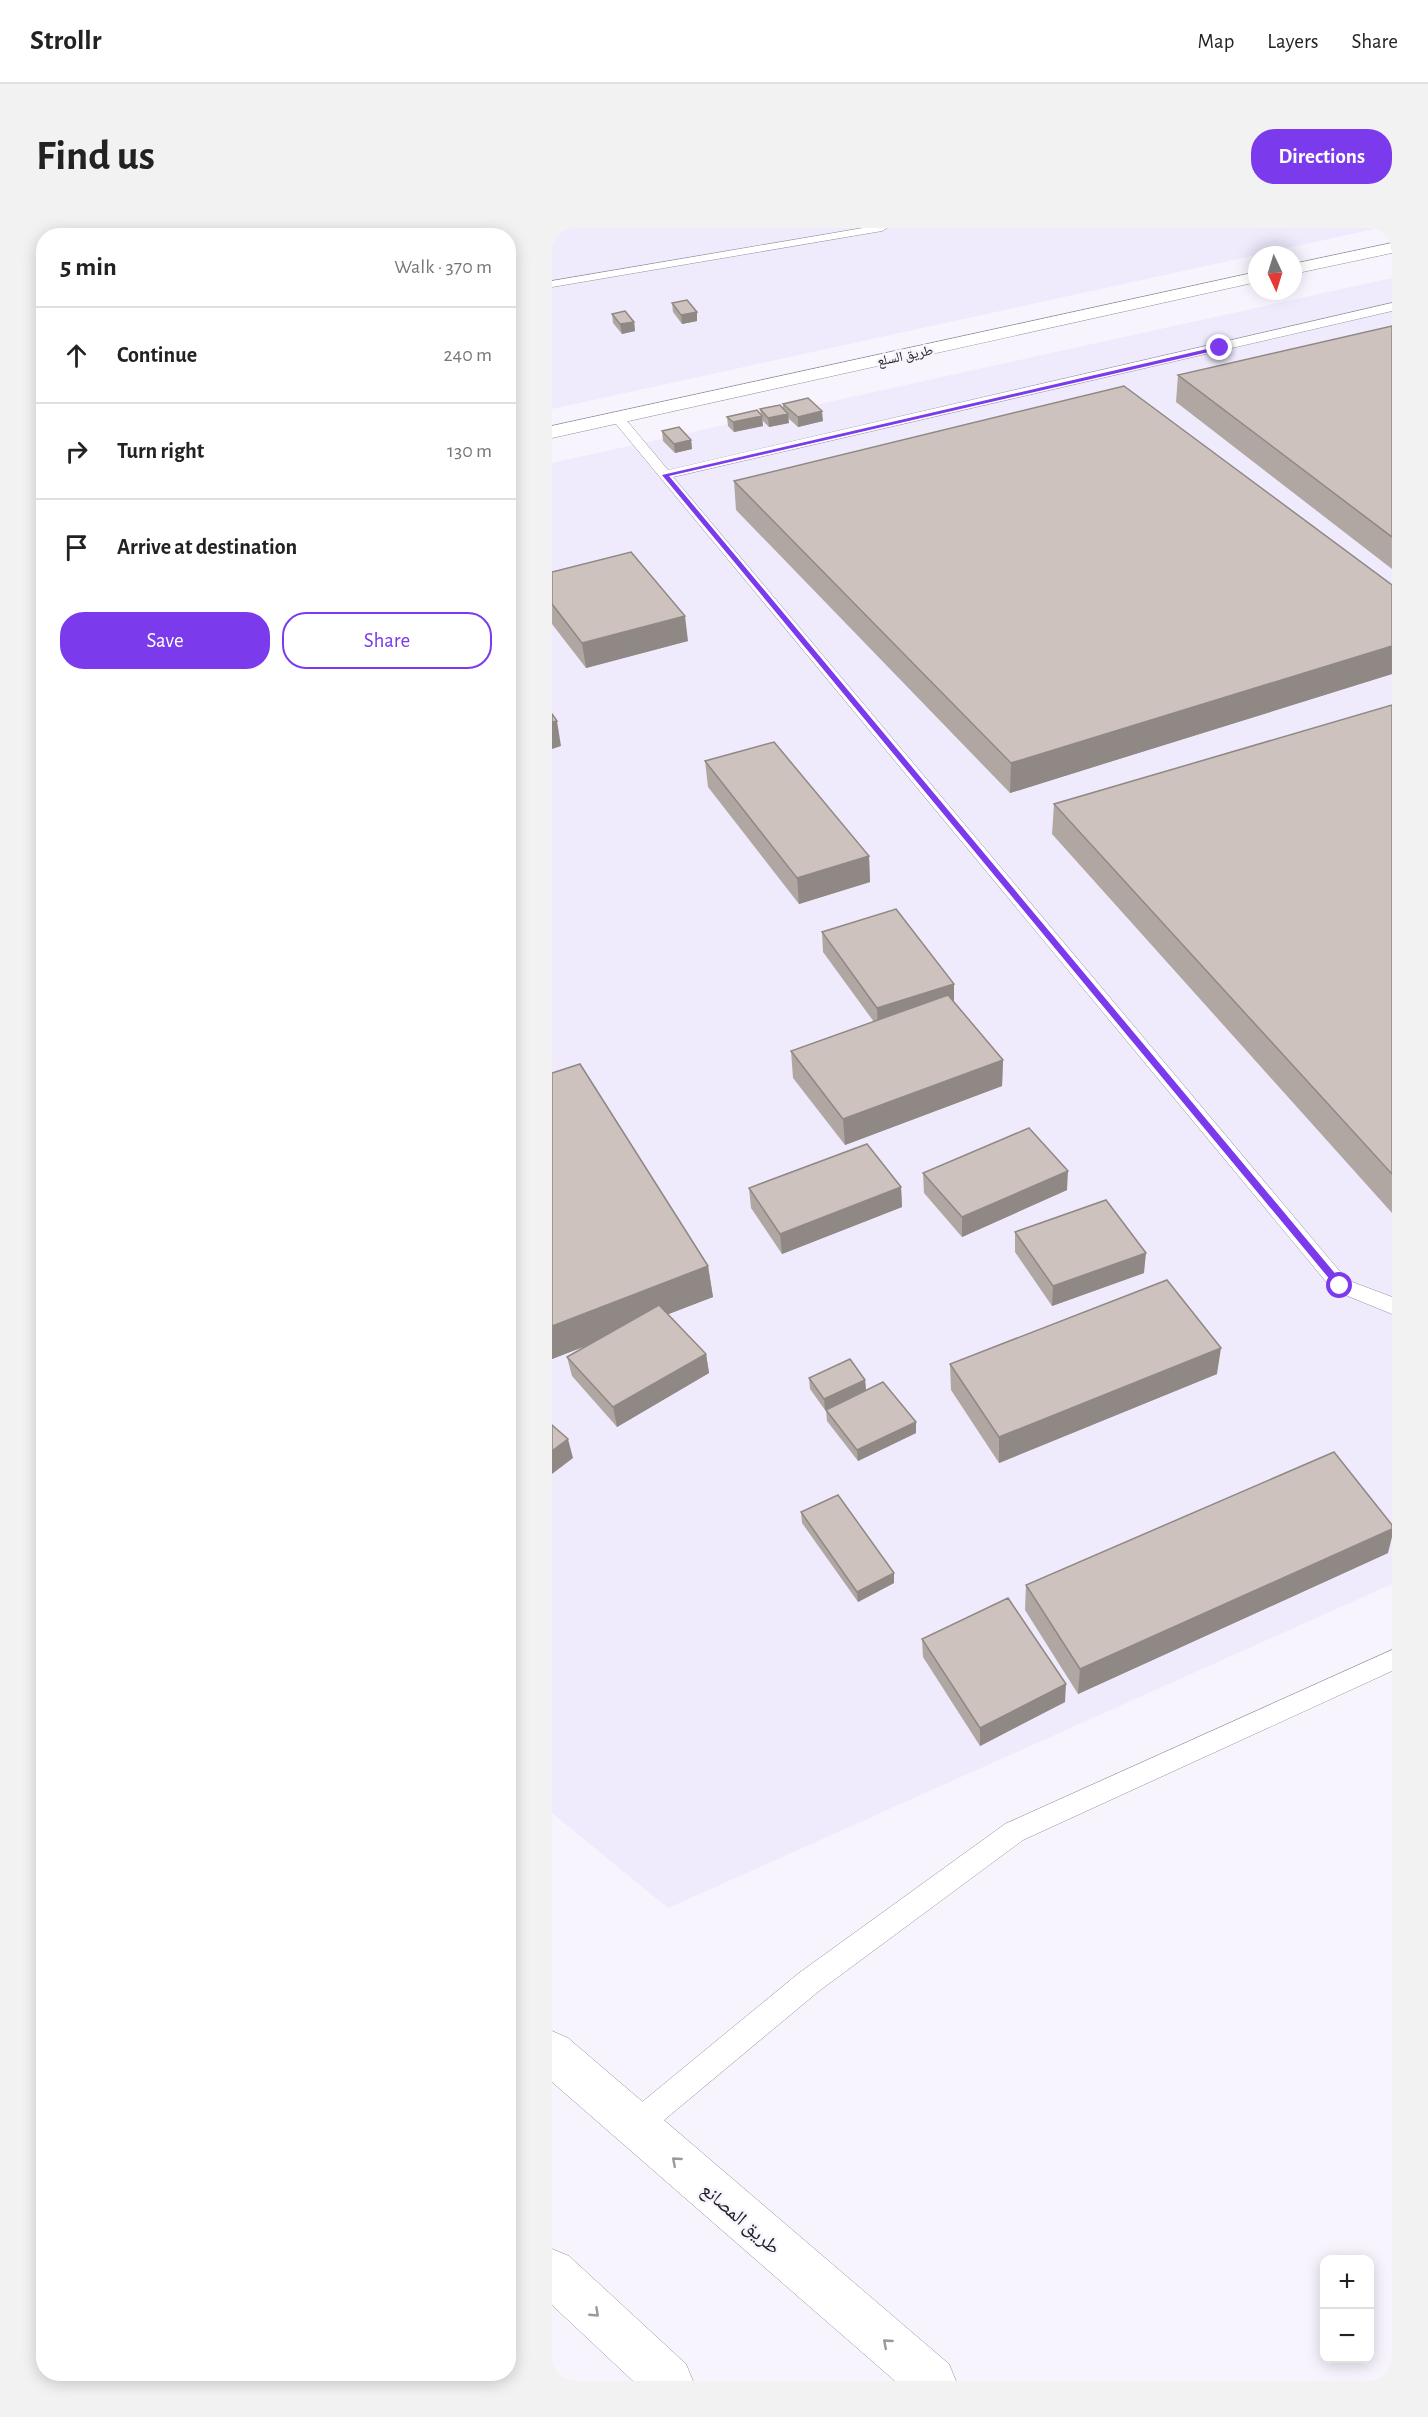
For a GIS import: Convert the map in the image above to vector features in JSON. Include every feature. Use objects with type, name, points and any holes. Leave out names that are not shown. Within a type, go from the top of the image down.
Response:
[{"type":"street","points":[[1302,267],[1392,248]]},
{"type":"street","name":"طريق السلع","points":[[552,432],[1248,279]]},
{"type":"street","name":"طريق المصانع","points":[[552,2053],[932,2381]]},
{"type":"street","points":[[552,2273],[669,2381]]},
{"type":"lane","points":[[552,284],[882,228]]},
{"type":"lane","points":[[665,475],[1392,307]]},
{"type":"lane","points":[[617,418],[1340,1286],[1392,1306]]},
{"type":"lane","points":[[634,2126],[809,1982],[1014,1832],[1392,1660]]},
{"type":"shaded area","points":[[552,228],[1379,228],[1297,246],[1248,246],[1248,257],[552,409]]},
{"type":"shaded area","points":[[1392,278],[1392,1584],[668,1908],[552,1813],[552,463],[1292,300],[1302,300],[1302,298]]},
{"type":"building","points":[[687,300],[697,312],[681,315],[672,303]]},
{"type":"building","points":[[625,311],[634,322],[620,324],[612,314]]},
{"type":"building","points":[[1392,326],[1392,537],[1178,375]]},
{"type":"building","points":[[1124,386],[1392,585],[1392,646],[1011,763],[734,481]]},
{"type":"building","points":[[808,398],[822,411],[798,417],[783,404]]},
{"type":"building","points":[[780,405],[788,414],[768,418],[760,409]]},
{"type":"building","points":[[757,410],[762,416],[733,422],[727,417]]},
{"type":"building","points":[[679,427],[691,440],[674,444],[662,431]]},
{"type":"building","points":[[631,552],[685,616],[582,643],[552,604],[552,572]]},
{"type":"building","points":[[1392,705],[1392,1174],[1054,804]]},
{"type":"building","points":[[774,742],[869,856],[797,878],[705,761]]},
{"type":"building","points":[[896,909],[954,984],[877,1008],[822,932]]},
{"type":"building","points":[[948,995],[1003,1060],[843,1119],[791,1051]]},
{"type":"building","points":[[580,1064],[708,1266],[552,1326],[552,1073]]},
{"type":"building","points":[[1029,1128],[1068,1171],[962,1217],[923,1173]]},
{"type":"building","points":[[867,1144],[901,1187],[780,1234],[749,1188]]},
{"type":"building","points":[[1106,1200],[1146,1253],[1053,1286],[1015,1232]]},
{"type":"building","points":[[1167,1280],[1221,1348],[999,1437],[950,1364]]},
{"type":"building","points":[[659,1305],[706,1354],[613,1407],[567,1357]]},
{"type":"building","points":[[850,1359],[865,1380],[824,1399],[809,1378]]},
{"type":"building","points":[[883,1382],[916,1422],[857,1450],[826,1410]]},
{"type":"building","points":[[552,1425],[568,1439],[552,1451]]},
{"type":"building","points":[[1334,1452],[1392,1525],[1392,1529],[1080,1669],[1026,1585]]},
{"type":"building","points":[[838,1495],[894,1573],[857,1592],[801,1512]]},
{"type":"building","points":[[1008,1598],[1066,1684],[980,1728],[922,1639]]},
{"type":"route","points":[[1220,348],[665,475],[1340,1286]]}]
